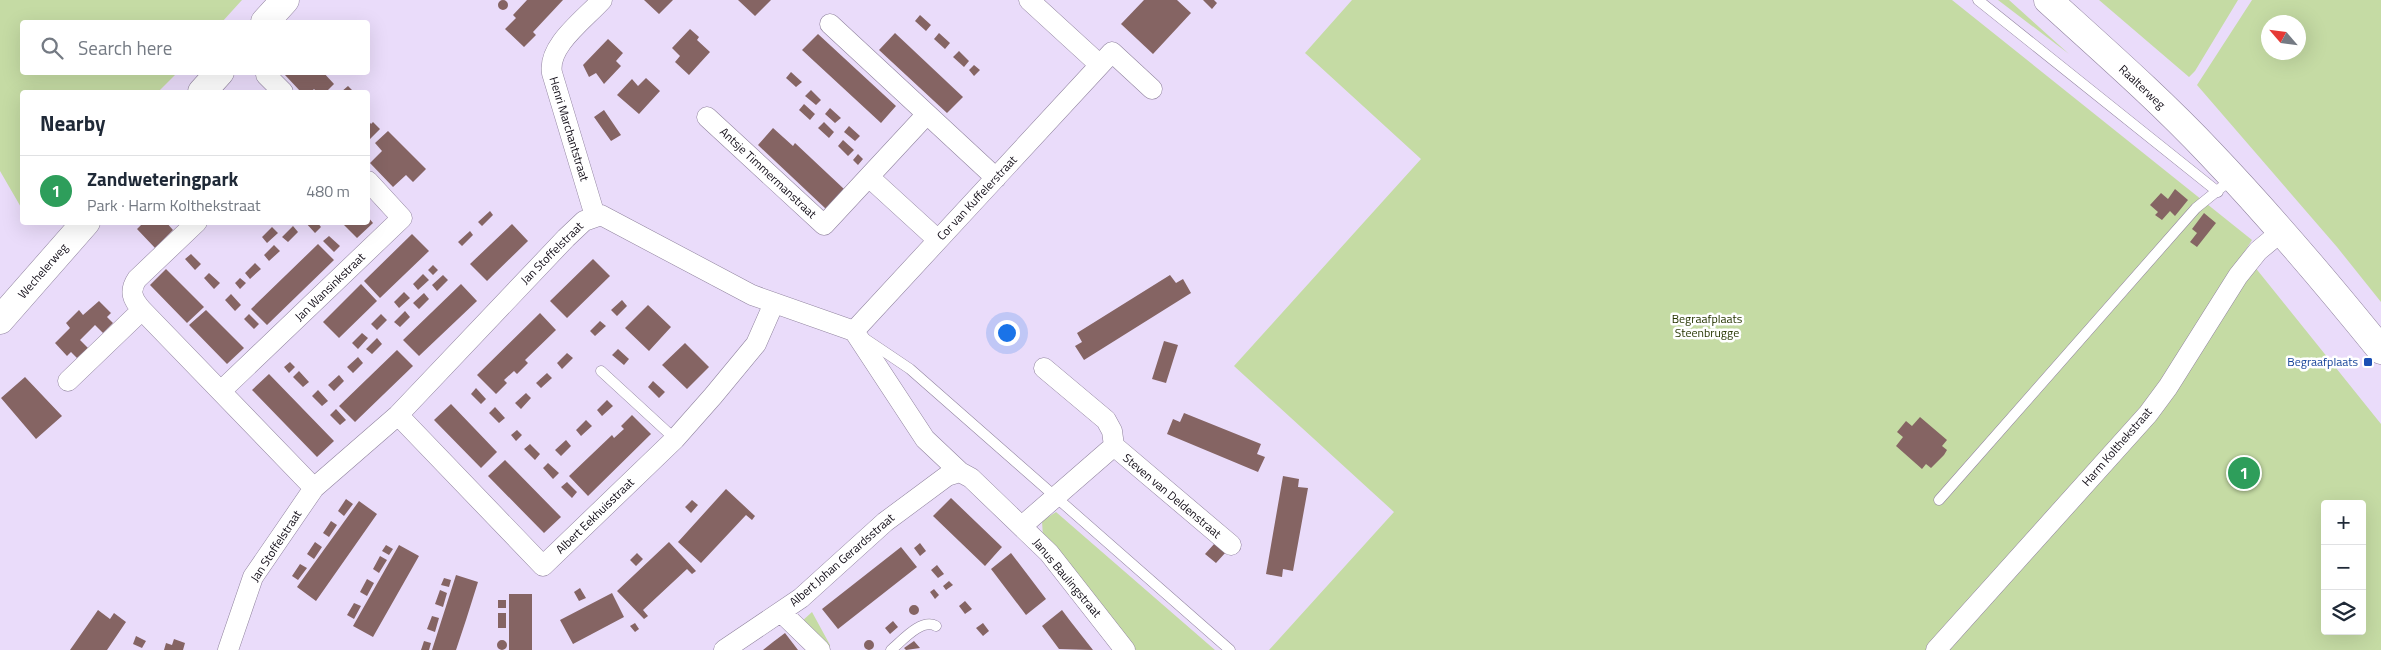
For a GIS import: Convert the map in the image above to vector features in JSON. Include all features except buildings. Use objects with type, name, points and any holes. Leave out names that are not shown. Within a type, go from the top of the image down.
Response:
[{"type":"main road","points":[[267,20],[285,0]]},
{"type":"main road","name":"Raalterweg","points":[[2048,0],[2150,94],[2226,185],[2282,231],[2310,262],[2381,350]]},
{"type":"main road","points":[[204,90],[217,75]]},
{"type":"main road","name":"Wechelerweg","points":[[0,320],[83,225]]},
{"type":"street","points":[[1029,0],[1100,65]]},
{"type":"street","name":"Henri Marchantstraat","points":[[592,3],[557,48],[551,65],[596,216]]},
{"type":"street","points":[[830,24],[996,178]]},
{"type":"street","name":"Cor van Kuffelerstraat","points":[[854,331],[1112,52],[1152,89]]},
{"type":"street","points":[[266,76],[281,90]]},
{"type":"street","name":"Antsje Timmermanstraat","points":[[707,117],[824,225],[927,114]]},
{"type":"street","points":[[869,177],[938,240]]},
{"type":"street","name":"Jan Wansinkstraat","points":[[221,391],[402,218],[370,183]]},
{"type":"street","name":"Jan Stoffelstraat","points":[[228,650],[253,577],[314,488],[398,415],[584,221],[596,216],[606,217],[752,295],[854,331]]},
{"type":"street","points":[[194,225],[134,283],[132,296],[142,310],[314,488]]},
{"type":"street","name":"Harm Kolthekstraat","points":[[1936,650],[2148,414],[2168,387],[2238,276],[2258,251],[2282,231]]},
{"type":"street","name":"Albert Eekhuisstraat","points":[[398,415],[543,566],[675,439],[756,344],[774,303]]},
{"type":"street","points":[[68,381],[142,310]]},
{"type":"street","points":[[854,331],[925,439],[960,472]]},
{"type":"street","name":"Steven van Deldenstraat","points":[[1044,368],[1106,420],[1112,431],[1114,446],[1231,545]]},
{"type":"street","name":"Steven van Deldenstraat","points":[[1022,526],[1114,446]]},
{"type":"street","name":"Janus Baulingstraat","points":[[960,472],[971,478],[1049,553],[1125,650]]},
{"type":"street","name":"Albert Johan Gerardsstraat","points":[[724,650],[807,593],[885,522],[947,476],[960,472]]},
{"type":"street","points":[[781,612],[820,650]]},
{"type":"lane","points":[[1939,500],[2196,208],[2226,185],[1978,0]]},
{"type":"lane","points":[[854,331],[910,369],[1230,650]]},
{"type":"lane","points":[[601,371],[675,439]]},
{"type":"lane","points":[[891,650],[922,625],[930,624],[936,626]]},
{"type":"green space","points":[[0,0],[242,0],[224,20],[20,20],[20,75],[175,75],[160,90],[20,90],[20,206],[0,171]]},
{"type":"green space","name":"Begraafplaats Steenbrugge","points":[[1352,0],[1952,0],[2252,240],[2150,399],[1927,650],[1269,650],[1394,512],[1234,366],[1421,159],[1305,53]]},
{"type":"green space","points":[[1998,0],[2009,0],[2069,54]]},
{"type":"green space","points":[[2099,0],[2238,0],[2195,71],[2189,77]]},
{"type":"green space","points":[[2252,0],[2381,0],[2381,302],[2337,247],[2197,85]]},
{"type":"green space","points":[[2254,266],[2381,424],[2381,650],[1948,650]]},
{"type":"green space","points":[[1056,512],[1215,650],[1136,650],[1062,555],[1043,537],[1042,521]]},
{"type":"green space","points":[[812,612],[830,645],[829,650],[801,622]]},
{"type":"place","name":"Begraafplaats","points":[[2368,362]]},
{"type":"place","name":"Zandweteringpark","points":[[2244,473]]}]
